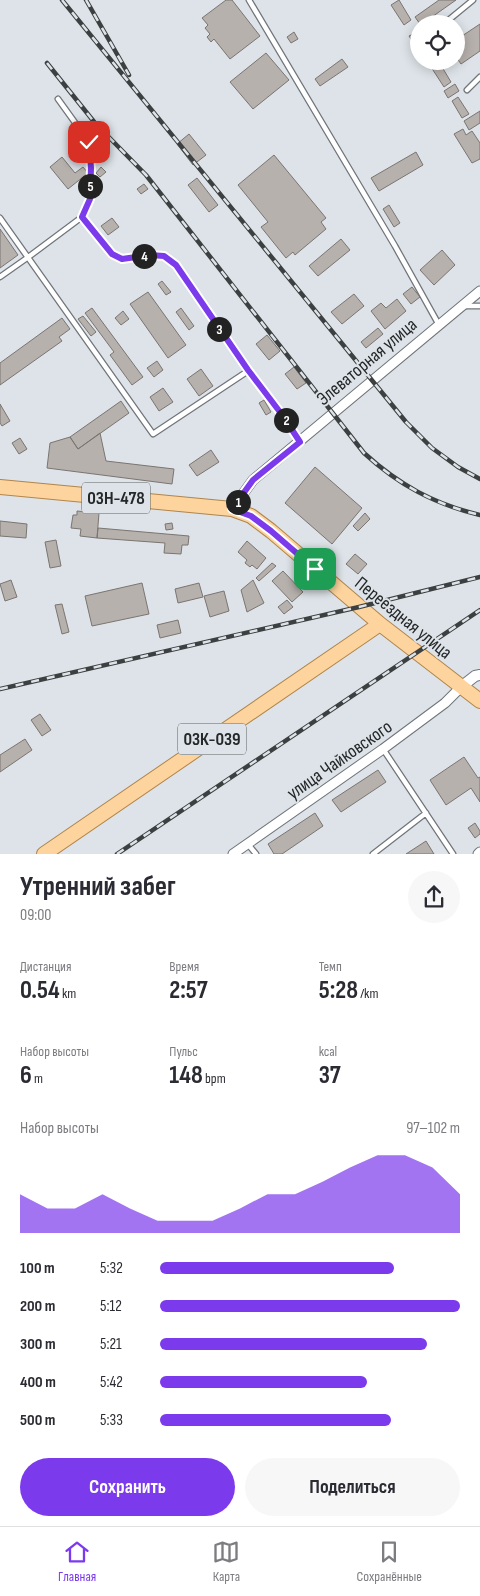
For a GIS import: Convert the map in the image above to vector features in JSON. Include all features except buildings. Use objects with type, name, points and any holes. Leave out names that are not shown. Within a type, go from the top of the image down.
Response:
[{"type":"main road","name":"03Н-478","points":[[0,487],[232,509]]},
{"type":"main road","name":"Переездная улица","points":[[232,509],[251,516],[271,531],[380,624],[480,701]]},
{"type":"main road","name":"03К-039","points":[[44,854],[380,624]]},
{"type":"street","name":"Элеваторная улица","points":[[232,509],[253,480],[480,291]]},
{"type":"street","points":[[461,687],[475,676],[480,675]]},
{"type":"street","name":"улица Чайковского","points":[[233,854],[383,749],[445,703],[461,687]]},
{"type":"lane","points":[[248,0],[395,246],[439,325]]},
{"type":"lane","points":[[455,15],[473,0]]},
{"type":"lane","points":[[467,90],[480,77]]},
{"type":"lane","points":[[0,277],[82,217],[90,199],[91,168],[89,142],[58,99]]},
{"type":"lane","points":[[82,217],[112,254],[122,259],[150,255],[164,256],[176,265],[300,442]]},
{"type":"lane","points":[[0,218],[153,434],[248,370]]},
{"type":"lane","points":[[462,306],[480,306]]},
{"type":"lane","points":[[383,749],[453,854]]},
{"type":"lane","points":[[373,854],[426,813]]},
{"type":"lane","points":[[247,843],[256,854]]},
{"type":"railway","points":[[62,0],[406,422],[432,448],[458,467],[480,479]]},
{"type":"railway","points":[[86,0],[129,75]]},
{"type":"railway","points":[[47,63],[95,123],[146,175],[364,453],[390,475],[418,492],[447,505],[480,515]]},
{"type":"railway","points":[[0,689],[359,607],[480,577]]},
{"type":"railway","points":[[117,854],[480,610]]},
{"type":"route","points":[[89,142],[91,168],[90,199],[82,217],[112,254],[122,259],[150,255],[164,256],[176,265],[300,442],[253,480],[232,509],[251,516],[315,569]]}]
